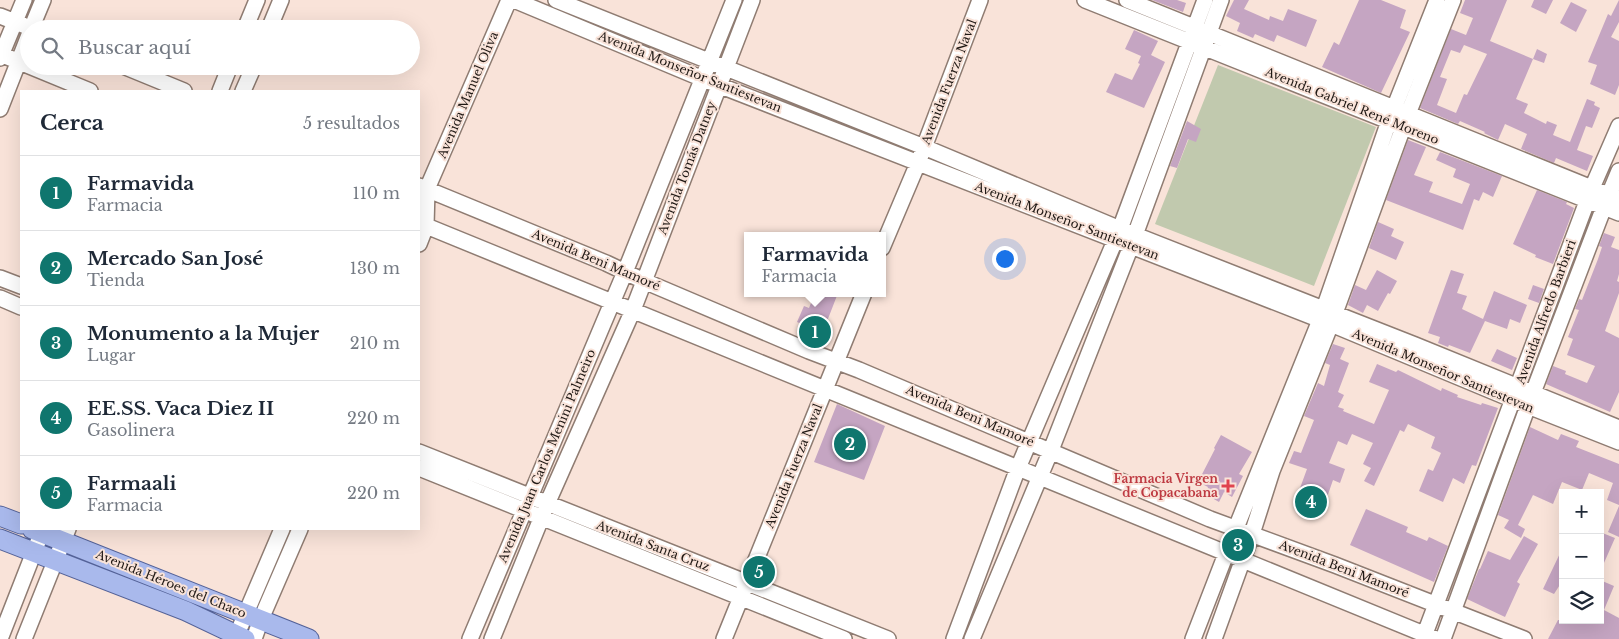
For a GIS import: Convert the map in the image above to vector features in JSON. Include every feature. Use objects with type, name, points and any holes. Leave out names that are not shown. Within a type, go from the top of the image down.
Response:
[{"type":"main road","points":[[0,516],[20,524]]},
{"type":"main road","name":"Avenida Héroes del Chaco","points":[[39,530],[66,535],[309,639]]},
{"type":"main road","name":"Avenida Héroes del Chaco","points":[[0,539],[186,611],[243,638]]},
{"type":"street","points":[[18,62],[0,56],[24,0]]},
{"type":"street","points":[[35,20],[43,0]]},
{"type":"street","points":[[249,20],[257,0]]},
{"type":"street","points":[[273,20],[281,0]]},
{"type":"street","name":"Avenida Manuel Oliva","points":[[420,238],[422,192],[509,0]]},
{"type":"street","name":"Avenida Monseñor Santiestevan","points":[[514,0],[704,79],[918,163],[1133,240],[1327,316],[1516,393],[1619,442]]},
{"type":"street","name":"Avenida Monseñor Santiestevan","points":[[556,0],[924,147],[1118,235]]},
{"type":"street","name":"Avenida Tomás Datney","points":[[625,272],[704,79],[734,0]]},
{"type":"street","name":"Avenida Tomás Datney","points":[[644,281],[752,0]]},
{"type":"street","name":"Avenida Fuerza Naval","points":[[886,239],[918,163],[980,0]]},
{"type":"street","name":"Avenida Gabriel René Moreno","points":[[1085,0],[1199,37],[1590,194],[1611,200],[1619,213]]},
{"type":"street","name":"Avenida Gabriel René Moreno","points":[[1127,0],[1199,37]]},
{"type":"street","points":[[972,639],[1051,450],[1133,240],[1199,37],[1205,0]]},
{"type":"street","points":[[954,639],[1018,468],[1118,235],[1199,37],[1221,0]]},
{"type":"street","points":[[1214,639],[1327,316],[1399,118],[1437,0]]},
{"type":"street","points":[[1399,118],[1453,0]]},
{"type":"street","points":[[0,16],[20,24]]},
{"type":"street","points":[[0,109],[20,57]]},
{"type":"street","points":[[50,75],[88,90]]},
{"type":"street","points":[[145,75],[182,90]]},
{"type":"street","points":[[220,90],[226,75]]},
{"type":"street","points":[[244,90],[250,75]]},
{"type":"street","name":"Avenida Alfredo Barbieri","points":[[1428,637],[1437,605],[1590,194],[1619,126]]},
{"type":"street","name":"Avenida Alfredo Barbieri","points":[[1443,639],[1531,400],[1611,200],[1619,171]]},
{"type":"street","name":"Avenida Beni Mamoré","points":[[422,192],[625,272],[1051,450],[1210,519],[1524,639]]},
{"type":"street","points":[[422,225],[1040,476],[1055,484],[1428,637]]},
{"type":"street","name":"Avenida Juan Carlos Menini Palmeiro","points":[[470,639],[625,272]]},
{"type":"street","points":[[0,278],[20,286]]},
{"type":"street","name":"Avenida Juan Carlos Menini Palmeiro","points":[[492,639],[644,281]]},
{"type":"street","name":"Avenida Fuerza Naval","points":[[724,639],[862,297]]},
{"type":"street","points":[[0,298],[20,307]]},
{"type":"street","points":[[1194,639],[1236,528],[1327,316]]},
{"type":"street","name":"Avenida Monseñor Santiestevan","points":[[1531,400],[1619,428]]},
{"type":"street","name":"Avenida Santa Cruz","points":[[420,452],[528,504],[741,598],[844,639]]},
{"type":"street","name":"Avenida Santa Cruz","points":[[420,468],[528,504]]},
{"type":"street","name":"Avenida Santa Cruz","points":[[545,511],[746,582],[888,639]]},
{"type":"street","points":[[0,639],[34,553],[39,530]]},
{"type":"street","points":[[253,616],[282,530]]},
{"type":"street","points":[[243,638],[299,530]]},
{"type":"street","points":[[24,639],[66,535]]},
{"type":"green space","points":[[1218,65],[1376,127],[1314,286],[1155,224]]},
{"type":"building","points":[[1152,0],[1177,0],[1186,3],[1183,12]]},
{"type":"building","points":[[1234,0],[1249,0],[1244,9],[1269,20],[1270,16],[1283,21],[1288,9],[1317,20],[1306,47],[1277,35],[1274,42],[1255,34],[1253,38],[1237,31],[1240,23],[1226,16]]},
{"type":"building","points":[[1359,0],[1381,0],[1406,10],[1400,28],[1410,32],[1381,93],[1322,67],[1334,42],[1339,45]]},
{"type":"building","points":[[1465,0],[1507,0],[1490,41],[1533,59],[1516,99],[1528,104],[1524,113],[1546,124],[1547,121],[1557,125],[1553,135],[1570,142],[1587,99],[1595,102],[1594,105],[1600,108],[1592,128],[1586,126],[1577,150],[1593,156],[1587,171],[1556,158],[1554,163],[1521,149],[1527,134],[1505,124],[1498,140],[1460,121],[1458,124],[1420,108],[1451,29],[1466,35],[1473,18],[1460,13]],"holes":[[[1464,45],[1487,54],[1467,95],[1464,94],[1456,113],[1437,105],[1447,79],[1440,77],[1451,50],[1460,53]]]},
{"type":"building","points":[[1534,0],[1553,0],[1546,14],[1531,7]]},
{"type":"building","points":[[1619,0],[1619,22],[1611,37],[1619,41],[1619,85],[1615,95],[1590,84],[1597,65],[1588,62],[1608,14],[1611,16]]},
{"type":"building","points":[[1571,2],[1587,10],[1576,32],[1560,23]]},
{"type":"building","points":[[1134,30],[1158,41],[1151,55],[1165,62],[1144,108],[1106,92],[1115,73],[1132,80],[1140,64],[1138,63],[1141,56],[1125,49]]},
{"type":"building","points":[[1537,49],[1547,54],[1544,63],[1533,59]]},
{"type":"building","points":[[1187,121],[1201,129],[1196,142],[1188,139],[1177,168],[1170,166]]},
{"type":"building","points":[[1408,140],[1426,147],[1414,175],[1433,182],[1429,192],[1462,204],[1470,184],[1453,177],[1456,169],[1436,160],[1440,152],[1502,176],[1493,197],[1483,192],[1479,201],[1474,199],[1463,230],[1386,200]]},
{"type":"building","points":[[1537,190],[1567,202],[1566,204],[1574,208],[1553,264],[1535,257],[1536,255],[1513,244]]},
{"type":"building","points":[[1378,222],[1394,229],[1391,236],[1404,242],[1396,260],[1369,248]]},
{"type":"building","points":[[1604,233],[1615,237],[1611,247],[1619,250],[1619,274],[1617,281],[1619,282],[1619,293],[1605,331],[1619,338],[1619,392],[1610,412],[1546,384],[1553,366],[1566,371],[1565,374],[1587,383],[1595,366],[1567,355],[1573,339],[1568,337],[1579,310],[1575,309],[1579,299],[1582,300],[1598,259],[1602,247],[1599,246]]},
{"type":"building","points":[[1377,270],[1397,281],[1378,311],[1367,305],[1363,313],[1348,305],[1355,285],[1366,290]]},
{"type":"building","points":[[1451,270],[1464,274],[1457,293],[1467,296],[1462,309],[1483,319],[1494,291],[1527,305],[1520,323],[1510,319],[1507,329],[1485,321],[1470,353],[1438,343],[1440,337],[1428,333]]},
{"type":"building","points":[[1533,285],[1544,289],[1539,303],[1528,299]]},
{"type":"building","points":[[813,297],[836,297],[819,342],[809,338],[813,329],[797,322],[804,306],[809,308]]},
{"type":"building","points":[[1333,344],[1345,348],[1340,359],[1349,363],[1338,392],[1344,395],[1338,407],[1374,424],[1389,390],[1369,382],[1377,364],[1396,372],[1398,370],[1441,391],[1442,388],[1458,395],[1457,397],[1481,405],[1482,403],[1498,408],[1476,466],[1472,465],[1464,484],[1453,478],[1443,502],[1419,491],[1428,469],[1433,471],[1441,453],[1431,448],[1435,437],[1408,424],[1404,432],[1400,430],[1374,486],[1364,481],[1371,468],[1363,464],[1373,443],[1352,434],[1347,445],[1338,441],[1329,463],[1345,469],[1340,483],[1333,480],[1323,509],[1296,499],[1307,469],[1289,463],[1294,451],[1301,453],[1314,420],[1304,416],[1318,383],[1324,386],[1330,365],[1325,363]]},
{"type":"building","points":[[1497,349],[1517,358],[1512,370],[1491,361]]},
{"type":"building","points":[[837,404],[885,426],[864,480],[814,462]]},
{"type":"building","points":[[1530,427],[1558,440],[1561,434],[1579,441],[1576,447],[1619,464],[1619,505],[1607,500],[1613,483],[1589,473],[1582,489],[1562,482],[1553,504],[1533,495],[1518,525],[1525,529],[1521,538],[1504,528],[1509,520],[1498,515]]},
{"type":"building","points":[[1221,435],[1252,452],[1239,474],[1243,476],[1232,497],[1224,492],[1219,502],[1205,494],[1208,487],[1198,482]]},
{"type":"building","points":[[1619,506],[1619,537],[1608,532]]},
{"type":"building","points":[[1366,509],[1408,527],[1406,532],[1427,541],[1429,537],[1448,546],[1434,582],[1350,545]]},
{"type":"building","points":[[1604,534],[1615,538],[1604,563]]},
{"type":"building","points":[[1524,536],[1538,544],[1517,582],[1520,584],[1505,617],[1467,599],[1488,551],[1510,560]]},
{"type":"building","points":[[1559,555],[1559,586],[1554,594],[1543,589]]},
{"type":"building","points":[[1604,582],[1614,586],[1604,610]]},
{"type":"building","points":[[1604,610],[1619,618],[1619,639],[1548,639],[1558,620],[1559,624],[1604,624]]},
{"type":"place","name":"Farmavida","points":[[815,332]]},
{"type":"place","name":"Mercado San José","points":[[850,444]]},
{"type":"place","name":"Farmacia Virgen de Copacabana","points":[[1228,486]]},
{"type":"place","name":"EE.SS. Vaca Diez II","points":[[1311,502]]},
{"type":"place","name":"Monumento a la Mujer","points":[[1238,545]]},
{"type":"place","name":"Farmaali","points":[[759,572]]}]
